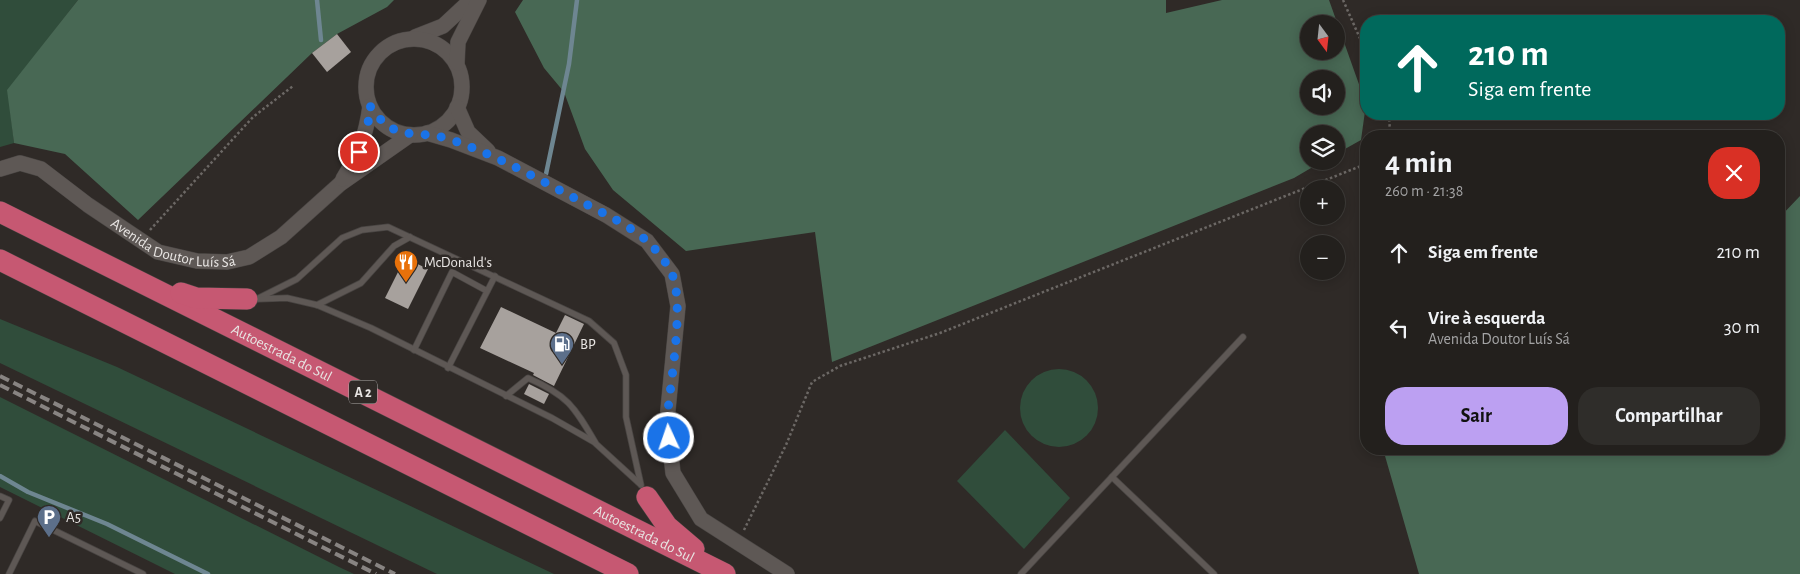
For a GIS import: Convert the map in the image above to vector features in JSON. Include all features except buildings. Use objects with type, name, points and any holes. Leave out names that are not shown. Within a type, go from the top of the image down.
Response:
[{"type":"highway","name":"Autoestrada do Sul","points":[[0,212],[725,574]]},
{"type":"highway","points":[[0,260],[628,574]]},
{"type":"highway","points":[[131,277],[196,298],[252,299]]},
{"type":"highway","points":[[644,491],[667,526],[696,551],[731,574]]},
{"type":"street","points":[[470,0],[443,26],[412,38],[400,40],[385,48],[371,66],[366,81],[370,106],[379,120],[391,129],[410,135],[426,134],[451,140],[498,158],[606,215],[647,241],[672,274],[678,306],[667,420],[673,473],[701,519],[787,574]]},
{"type":"street","points":[[426,134],[440,128],[452,117],[462,98],[462,79],[457,63],[458,42],[479,0]]},
{"type":"street","points":[[412,38],[429,40],[444,48],[457,63]]},
{"type":"street","name":"Avenida Doutor Luís Sá","points":[[340,184],[359,152],[367,132],[370,106]]},
{"type":"street","points":[[457,107],[468,132],[498,158]]},
{"type":"street","name":"Avenida Doutor Luís Sá","points":[[0,169],[20,163],[41,169],[88,205],[158,252],[197,261],[227,262],[249,257],[281,236],[340,184],[410,135]]},
{"type":"lane","points":[[252,299],[297,279],[342,238],[362,230],[388,227],[589,321],[614,342],[626,375],[626,416],[644,491]]},
{"type":"lane","points":[[317,305],[361,283],[394,246],[410,237]]},
{"type":"lane","points":[[414,350],[452,272],[487,292]]},
{"type":"lane","points":[[448,368],[495,276]]},
{"type":"lane","points":[[252,299],[287,298],[317,305],[414,350],[552,418],[596,444],[644,491]]},
{"type":"lane","points":[[1021,574],[1243,337]]},
{"type":"lane","points":[[506,396],[528,378],[539,382],[555,391],[575,407],[596,444]]},
{"type":"lane","points":[[1112,478],[1214,574]]},
{"type":"lane","points":[[0,496],[9,500],[2,509],[0,518]]},
{"type":"lane","points":[[9,574],[35,520],[143,574]]},
{"type":"path","points":[[1343,0],[1360,38]]},
{"type":"path","points":[[141,241],[202,170],[236,138],[253,117],[293,86]]},
{"type":"path","points":[[738,543],[786,444],[812,382],[840,366],[940,332],[1360,166]]},
{"type":"green space","points":[[0,0],[78,0],[8,90],[14,143],[0,147]]},
{"type":"green space","points":[[78,0],[394,0],[387,7],[337,34],[312,53],[138,220],[65,154],[14,143],[7,90]]},
{"type":"green space","points":[[523,0],[1166,0],[1166,13],[1222,0],[1329,0],[1334,15],[1300,15],[1300,60],[1345,60],[1345,45],[1360,87],[1360,120],[1364,120],[1362,130],[1360,130],[1360,141],[1345,149],[1345,125],[1300,125],[1300,170],[1308,170],[1294,178],[832,362],[815,232],[686,251],[613,190],[585,149],[564,92],[544,68],[515,12]]},
{"type":"green space","points":[[1800,196],[1800,574],[1419,574],[1385,455],[1785,455],[1785,212]]},
{"type":"green space","points":[[0,319],[117,367],[554,574],[437,574],[0,363]]},
{"type":"green space","points":[[1059,369],[1074,372],[1087,380],[1095,393],[1098,408],[1095,423],[1087,436],[1074,444],[1059,447],[1044,444],[1031,436],[1023,423],[1020,408],[1023,393],[1031,380],[1044,372]]},
{"type":"green space","points":[[0,397],[354,574],[175,574],[0,487]]},
{"type":"green space","points":[[1005,430],[1070,498],[1024,549],[957,481]]},
{"type":"waterway","points":[[317,0],[321,40]]},
{"type":"waterway","points":[[546,174],[569,64],[577,0]]},
{"type":"waterway","points":[[0,476],[28,492],[107,524],[208,574]]},
{"type":"railway","points":[[0,376],[395,574]]},
{"type":"railway","points":[[0,385],[376,574]]},
{"type":"place","name":"McDonald's","points":[[406,283]]},
{"type":"place","name":"BP","points":[[562,365]]},
{"type":"place","name":"A5","points":[[49,538]]},
{"type":"route","points":[[359,152],[367,132],[370,106],[379,120],[397,132],[410,135],[426,134],[451,140],[498,158],[606,215],[647,241],[672,274],[678,306],[667,420],[669,438]]}]
